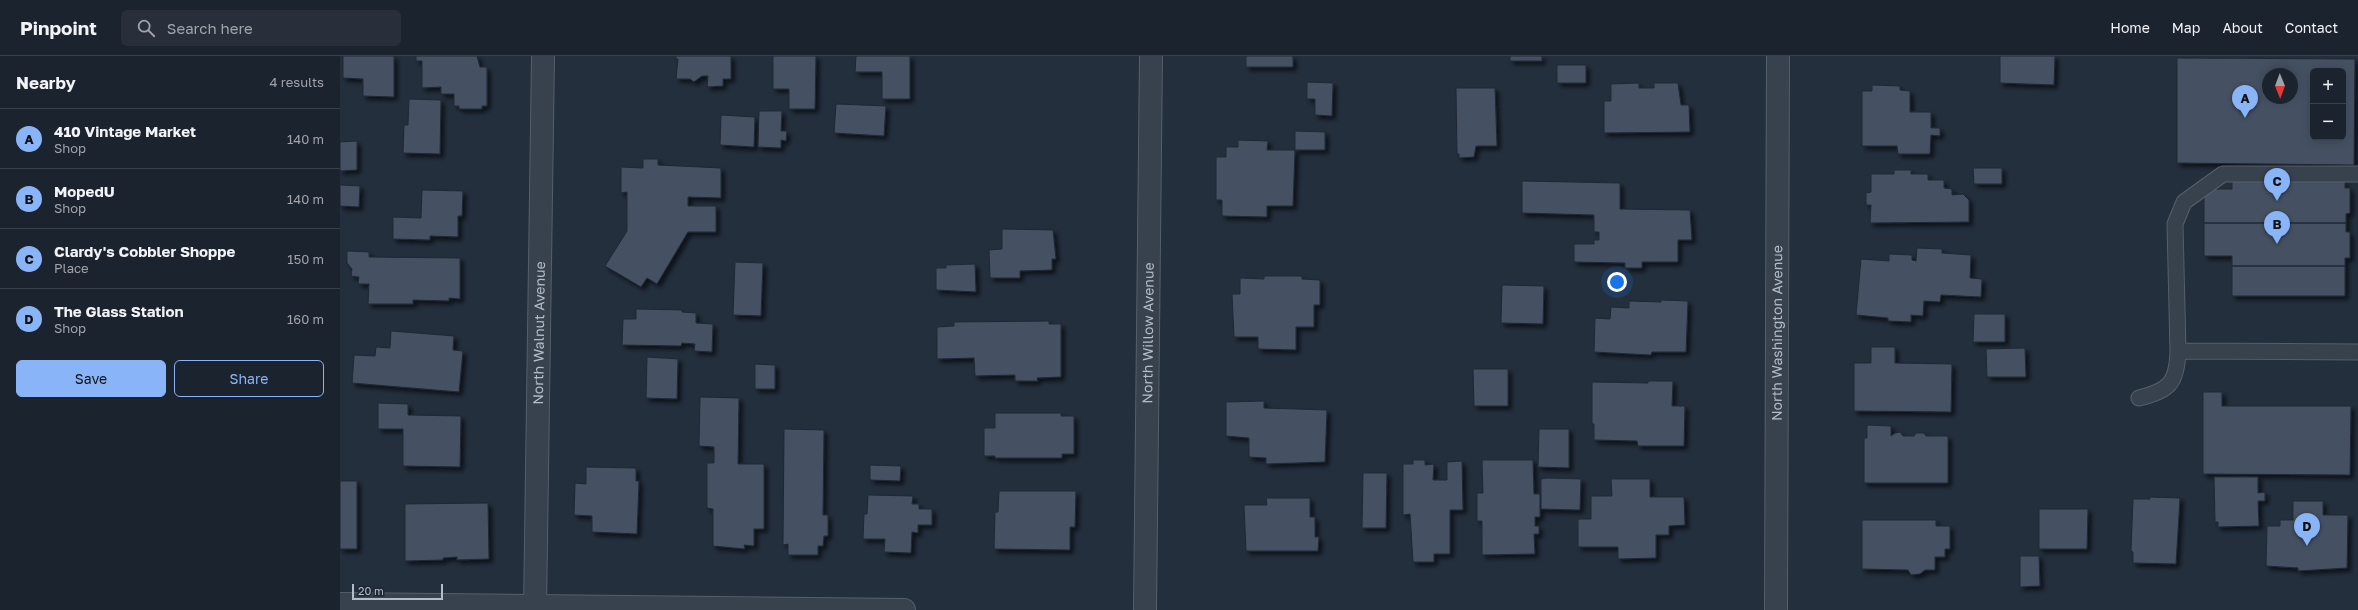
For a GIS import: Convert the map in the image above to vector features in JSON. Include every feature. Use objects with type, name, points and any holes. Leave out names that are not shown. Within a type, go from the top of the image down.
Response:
[{"type":"street","name":"North Walnut Avenue","points":[[535,608],[543,56]]},
{"type":"street","name":"North Willow Avenue","points":[[1145,610],[1151,56]]},
{"type":"street","name":"North Washington Avenue","points":[[1776,610],[1778,56]]},
{"type":"street","points":[[340,604],[535,608],[904,610]]},
{"type":"lane","points":[[2139,398],[2158,394],[2172,384],[2178,367],[2175,224],[2184,202],[2223,174],[2358,174]]},
{"type":"lane","points":[[2178,351],[2358,352]]},
{"type":"building","points":[[343,56],[394,56],[394,97],[363,96],[363,79],[343,78]]},
{"type":"building","points":[[416,56],[477,56],[480,67],[487,67],[487,106],[482,106],[482,109],[459,109],[459,106],[454,106],[454,94],[441,94],[441,87],[422,88],[422,61],[416,61]]},
{"type":"building","points":[[676,56],[731,56],[731,79],[723,79],[723,86],[707,87],[708,76],[702,76],[694,82],[690,79],[676,79],[678,59],[676,59]]},
{"type":"building","points":[[773,56],[816,56],[815,109],[789,109],[789,89],[773,89]]},
{"type":"building","points":[[856,56],[910,56],[910,99],[882,99],[882,72],[855,72]]},
{"type":"building","points":[[1246,56],[1293,56],[1293,67],[1246,67]]},
{"type":"building","points":[[1510,56],[1542,56],[1542,61],[1510,61]]},
{"type":"building","points":[[2000,56],[2055,56],[2054,85],[2000,83]]},
{"type":"building","points":[[2177,58],[2355,59],[2354,165],[2177,163]]},
{"type":"building","points":[[1557,65],[1586,65],[1586,83],[1557,83]]},
{"type":"building","points":[[1307,82],[1333,83],[1332,116],[1315,115],[1315,99],[1307,99]]},
{"type":"building","points":[[1639,83],[1639,88],[1654,88],[1654,83],[1678,83],[1681,105],[1689,105],[1690,132],[1604,133],[1604,101],[1611,101],[1611,84]]},
{"type":"building","points":[[1872,85],[1900,86],[1900,90],[1910,91],[1910,112],[1931,112],[1931,128],[1940,128],[1940,136],[1931,135],[1930,154],[1898,154],[1897,146],[1862,146],[1862,91],[1872,91]]},
{"type":"building","points":[[1456,88],[1495,88],[1497,146],[1476,146],[1474,157],[1459,158],[1459,154],[1457,154]]},
{"type":"building","points":[[409,99],[441,100],[440,154],[403,153],[404,125],[408,125]]},
{"type":"building","points":[[836,104],[886,106],[884,136],[834,133]]},
{"type":"building","points":[[759,111],[782,111],[781,131],[787,131],[786,141],[781,140],[781,148],[758,147]]},
{"type":"building","points":[[721,115],[755,117],[754,147],[720,145]]},
{"type":"building","points":[[1295,131],[1325,132],[1325,150],[1295,150]]},
{"type":"building","points":[[1238,140],[1268,141],[1267,150],[1295,150],[1293,206],[1267,206],[1267,217],[1222,216],[1222,200],[1216,200],[1216,157],[1226,157],[1226,147],[1238,147]]},
{"type":"building","points":[[357,141],[357,170],[340,171],[340,142]]},
{"type":"building","points":[[643,159],[658,159],[658,165],[721,168],[721,198],[688,197],[688,206],[716,206],[716,232],[688,232],[657,284],[647,278],[641,287],[605,266],[627,231],[627,192],[621,193],[621,167],[643,168]]},
{"type":"building","points":[[1973,168],[2002,168],[2002,184],[1974,184]]},
{"type":"building","points":[[1894,170],[1911,170],[1911,174],[1928,174],[1928,180],[1944,180],[1944,188],[1952,189],[1952,195],[1963,194],[1969,200],[1969,222],[1870,223],[1871,205],[1866,205],[1866,193],[1871,192],[1871,174],[1894,174]]},
{"type":"building","points":[[1522,181],[1620,183],[1620,209],[1690,210],[1692,240],[1678,240],[1678,262],[1642,262],[1642,268],[1625,268],[1625,263],[1574,262],[1574,244],[1594,244],[1594,240],[1599,240],[1599,232],[1594,232],[1594,215],[1522,213]]},
{"type":"building","points":[[2232,181],[2345,181],[2345,188],[2350,188],[2350,213],[2346,214],[2346,223],[2204,223],[2204,189],[2232,189]]},
{"type":"building","points":[[340,185],[360,186],[359,207],[340,206]]},
{"type":"building","points":[[422,190],[463,191],[462,216],[458,216],[458,237],[430,236],[430,240],[393,239],[393,217],[421,218]]},
{"type":"building","points":[[2204,223],[2346,223],[2346,232],[2350,232],[2350,258],[2345,258],[2345,266],[2232,266],[2232,256],[2204,256]]},
{"type":"building","points":[[1002,229],[1053,230],[1056,259],[1052,259],[1052,270],[1020,271],[1020,278],[990,278],[989,250],[1002,249]]},
{"type":"building","points":[[1917,248],[1942,249],[1942,253],[1971,255],[1970,278],[1982,279],[1981,297],[1941,295],[1940,302],[1924,301],[1923,316],[1911,315],[1911,322],[1888,321],[1888,318],[1856,315],[1861,259],[1889,261],[1889,254],[1912,255],[1912,260],[1916,261]]},
{"type":"building","points":[[347,251],[369,252],[369,257],[460,258],[460,299],[449,298],[449,301],[413,300],[413,304],[368,304],[369,284],[358,284],[359,277],[351,276],[352,269],[347,263]]},
{"type":"building","points":[[735,262],[763,263],[761,316],[733,315]]},
{"type":"building","points":[[975,264],[976,292],[936,290],[936,268],[946,268],[946,265]]},
{"type":"building","points":[[2232,266],[2345,266],[2345,296],[2232,296]]},
{"type":"building","points":[[1264,276],[1302,276],[1302,279],[1320,280],[1320,305],[1314,305],[1314,327],[1296,327],[1296,350],[1258,349],[1258,337],[1234,337],[1232,294],[1240,294],[1240,278],[1264,279]]},
{"type":"building","points":[[1502,285],[1544,286],[1543,324],[1501,323]]},
{"type":"building","points":[[1661,300],[1688,301],[1686,352],[1652,352],[1651,355],[1594,352],[1595,318],[1610,319],[1611,307],[1629,308],[1629,301],[1661,302]]},
{"type":"building","points":[[636,309],[682,310],[682,312],[696,313],[696,323],[713,324],[712,352],[694,351],[695,344],[682,343],[681,346],[622,345],[623,319],[636,319]]},
{"type":"building","points":[[1974,314],[2005,314],[2005,342],[1973,342]]},
{"type":"building","points":[[1049,321],[1049,324],[1061,324],[1061,377],[1037,378],[1038,381],[1015,381],[1015,375],[975,376],[974,358],[937,359],[937,327],[954,326],[954,322]]},
{"type":"building","points":[[391,331],[454,336],[453,350],[463,351],[459,392],[352,383],[354,355],[375,356],[376,347],[390,348]]},
{"type":"building","points":[[1871,347],[1895,347],[1895,363],[1952,364],[1951,412],[1854,411],[1854,363],[1871,363]]},
{"type":"building","points":[[2025,348],[2026,377],[1987,377],[1986,349]]},
{"type":"building","points":[[647,357],[678,359],[677,399],[646,398]]},
{"type":"building","points":[[755,364],[775,365],[775,389],[755,389]]},
{"type":"building","points":[[1473,369],[1508,369],[1508,406],[1474,406]]},
{"type":"building","points":[[1648,381],[1673,381],[1672,406],[1685,406],[1684,446],[1638,446],[1637,441],[1594,440],[1594,424],[1592,424],[1592,382],[1648,383]]},
{"type":"building","points":[[2203,392],[2222,392],[2222,406],[2351,406],[2350,475],[2203,474]]},
{"type":"building","points":[[700,397],[739,398],[738,464],[764,464],[764,529],[754,529],[754,546],[744,545],[745,549],[713,546],[713,509],[707,508],[707,463],[714,463],[714,447],[699,446]]},
{"type":"building","points":[[1264,401],[1264,408],[1327,410],[1325,462],[1266,464],[1266,458],[1249,457],[1249,438],[1226,436],[1226,402]]},
{"type":"building","points":[[378,403],[408,404],[408,415],[461,416],[460,467],[403,466],[403,429],[378,429]]},
{"type":"building","points":[[995,413],[1061,413],[1061,416],[1074,416],[1074,454],[1062,454],[1062,458],[995,458],[995,456],[984,456],[984,428],[995,428]]},
{"type":"building","points":[[1867,425],[1891,426],[1891,436],[1900,432],[1903,436],[1914,436],[1916,433],[1924,433],[1926,436],[1948,436],[1948,483],[1864,483],[1864,438],[1867,438]]},
{"type":"building","points":[[784,429],[824,430],[823,515],[828,515],[828,536],[824,536],[823,546],[818,546],[818,555],[788,555],[788,544],[783,545]]},
{"type":"building","points":[[1539,429],[1569,429],[1569,468],[1538,467]]},
{"type":"building","points":[[1413,460],[1425,460],[1425,465],[1434,464],[1433,480],[1447,480],[1447,462],[1462,461],[1463,510],[1450,510],[1450,554],[1434,554],[1434,562],[1413,562],[1410,514],[1403,515],[1403,464],[1413,464]]},
{"type":"building","points":[[1482,460],[1533,460],[1534,494],[1540,494],[1540,517],[1535,517],[1535,526],[1539,526],[1539,534],[1534,534],[1535,554],[1482,555],[1482,521],[1477,521],[1477,493],[1483,493]]},
{"type":"building","points":[[870,465],[901,466],[900,481],[870,480]]},
{"type":"building","points":[[586,467],[636,468],[636,481],[639,481],[637,534],[592,532],[592,516],[574,515],[575,483],[586,484]]},
{"type":"building","points":[[1363,473],[1387,473],[1386,528],[1362,528]]},
{"type":"building","points":[[2214,477],[2258,477],[2258,493],[2265,492],[2265,501],[2258,501],[2259,526],[2218,527],[2218,522],[2215,522]]},
{"type":"building","points":[[1541,479],[1581,479],[1580,510],[1541,509]]},
{"type":"building","points":[[1611,479],[1650,479],[1650,497],[1684,497],[1685,525],[1669,526],[1669,535],[1656,535],[1656,558],[1618,559],[1618,547],[1578,547],[1578,519],[1591,519],[1591,496],[1612,496]]},
{"type":"building","points":[[340,481],[357,481],[357,549],[340,549]]},
{"type":"building","points":[[999,491],[1076,491],[1075,527],[1070,527],[1070,550],[994,549],[995,512],[998,512]]},
{"type":"building","points":[[868,495],[913,496],[912,504],[919,504],[919,509],[932,509],[932,525],[918,525],[918,533],[912,532],[911,553],[884,552],[885,539],[863,539],[864,514],[867,514]]},
{"type":"building","points":[[2150,497],[2180,498],[2176,564],[2133,563],[2133,552],[2131,551],[2133,499],[2150,499]]},
{"type":"building","points":[[1266,498],[1310,498],[1310,517],[1315,517],[1315,537],[1319,537],[1318,551],[1246,551],[1244,505],[1267,505]]},
{"type":"building","points":[[2293,501],[2323,501],[2323,515],[2348,515],[2347,568],[2298,571],[2298,568],[2266,566],[2267,526],[2280,526],[2280,520],[2293,520]]},
{"type":"building","points":[[488,503],[489,559],[457,560],[457,557],[443,558],[443,560],[405,561],[405,504]]},
{"type":"building","points":[[2039,509],[2088,509],[2087,549],[2039,549]]},
{"type":"building","points":[[1862,520],[1936,520],[1936,526],[1950,526],[1950,549],[1945,549],[1945,557],[1935,557],[1935,570],[1925,570],[1920,574],[1911,575],[1908,570],[1862,569]]},
{"type":"building","points":[[2020,556],[2039,556],[2040,586],[2020,587]]},
{"type":"place","name":"410 Vintage Market","points":[[2245,118]]},
{"type":"place","name":"Clardy's Cobbler Shoppe","points":[[2277,201]]},
{"type":"place","name":"MopedU","points":[[2277,244]]},
{"type":"place","name":"The Glass Station","points":[[2307,546]]}]
